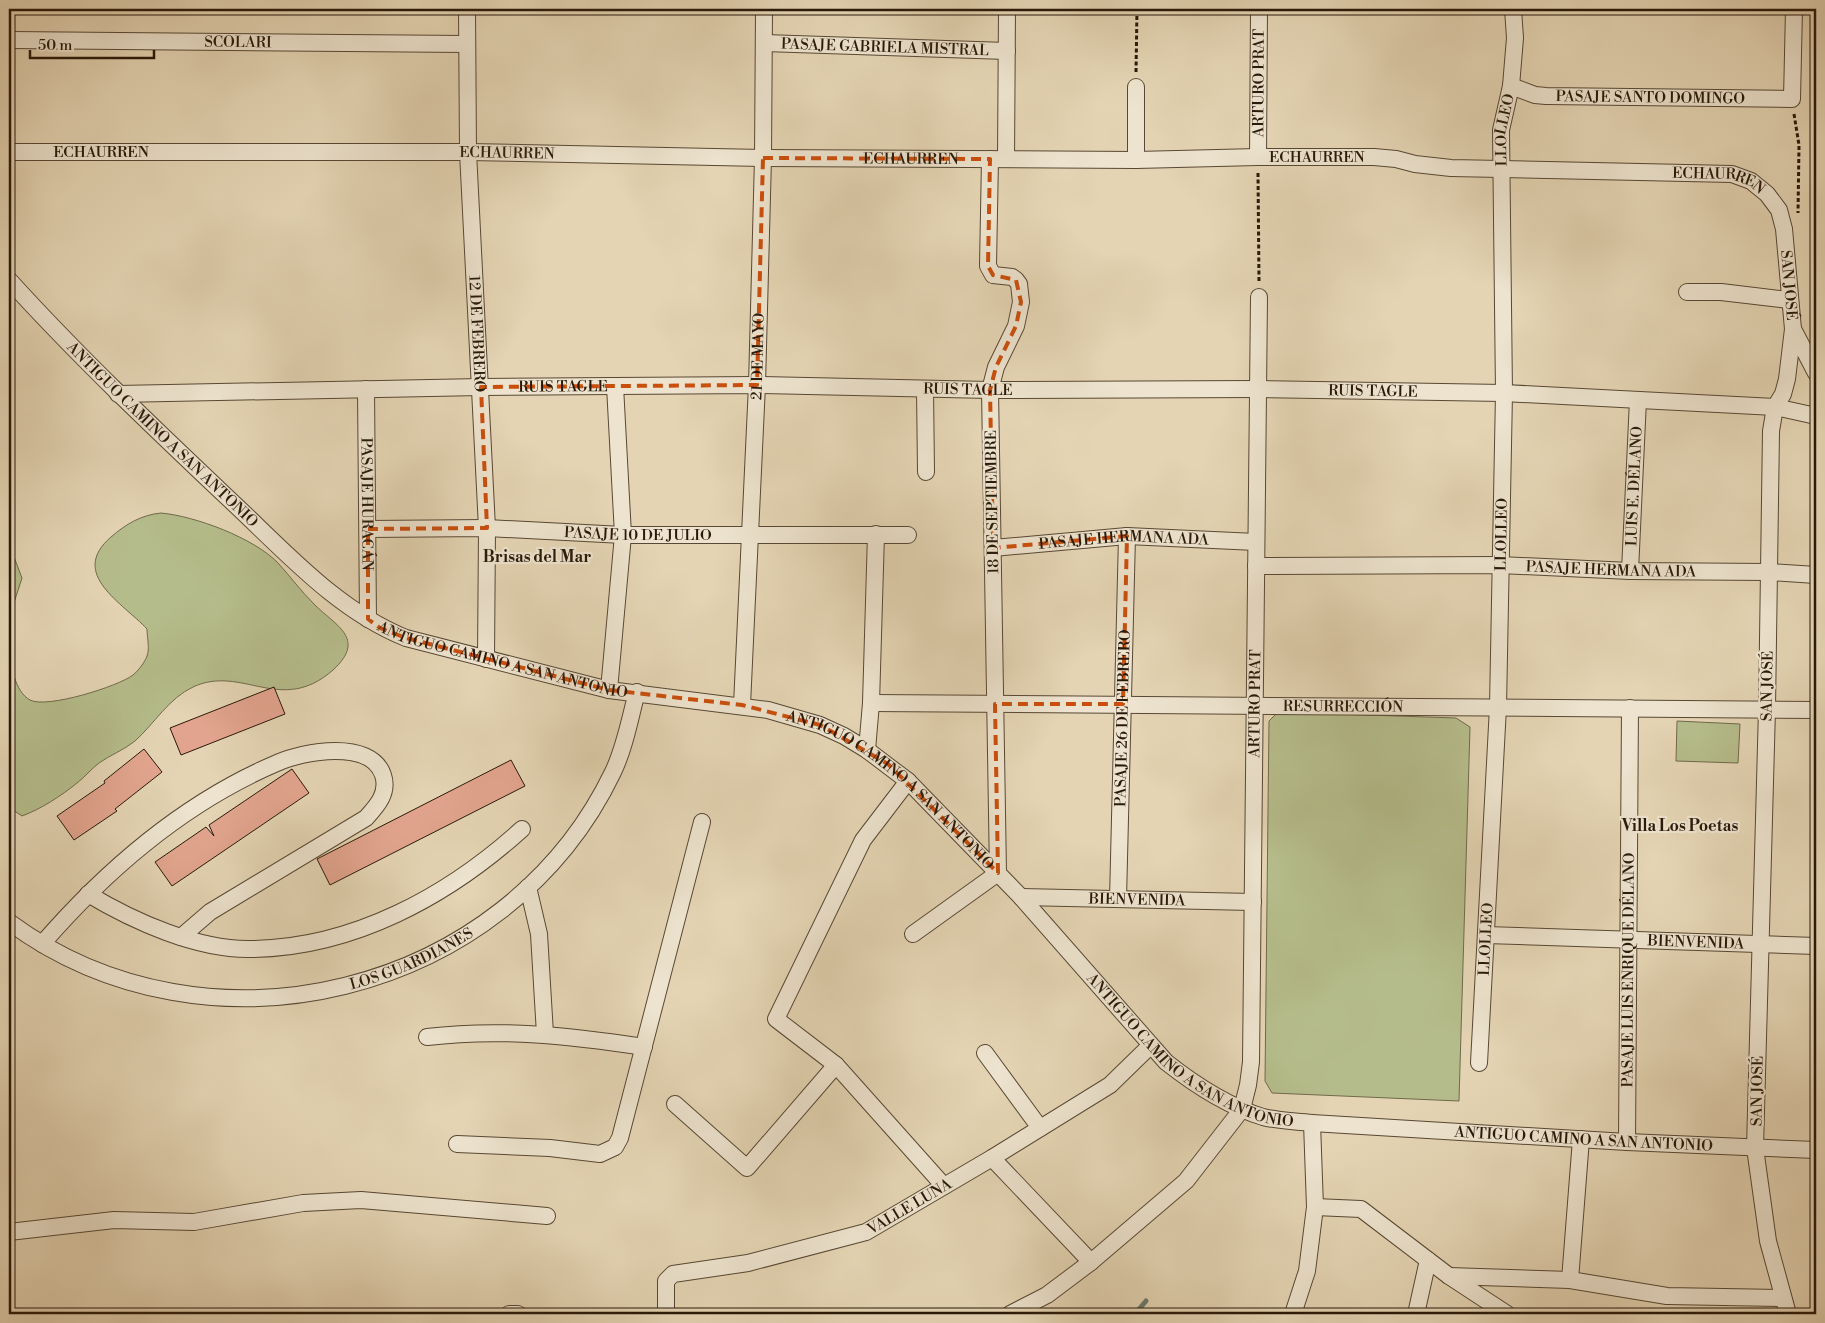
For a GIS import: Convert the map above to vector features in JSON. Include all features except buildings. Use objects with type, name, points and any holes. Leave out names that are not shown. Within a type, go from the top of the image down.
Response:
[{"type":"street","name":"12 DE FEBRERO","points":[[467,9],[468,152],[487,528],[486,659]]},
{"type":"street","name":"21 DE MAYO","points":[[742,705],[748,536],[757,385],[763,158],[764,9]]},
{"type":"street","name":"18 DE SEPTIEMBRE","points":[[998,872],[990,390],[996,368],[1016,326],[1021,302],[1019,284],[1016,280],[1012,277],[993,275],[988,266],[1007,51],[1008,9]]},
{"type":"street","name":"ARTURO PRAT","points":[[1258,157],[1259,9]]},
{"type":"street","name":"LLOLLEO","points":[[1479,1063],[1498,707],[1504,393],[1501,130],[1511,86],[1515,38],[1513,9]]},
{"type":"street","points":[[1792,99],[1794,9]]},
{"type":"street","name":"SCOLARI","points":[[9,40],[468,44]]},
{"type":"street","name":"PASAJE GABRIELA MISTRAL","points":[[764,44],[1007,51]]},
{"type":"street","name":"PASAJE SANTO DOMINGO","points":[[1511,86],[1534,95],[1546,96],[1792,99]]},
{"type":"street","points":[[1136,87],[1136,160]]},
{"type":"street","name":"ECHAURREN","points":[[9,152],[468,152],[763,158],[1136,160],[1374,157],[1451,168],[1732,174],[1751,181],[1768,194],[1778,210],[1784,229]]},
{"type":"street","name":"SAN JOSÉ","points":[[1784,229],[1793,329],[1787,379],[1783,394],[1776,407],[1771,431],[1767,709],[1755,1148],[1768,1241],[1788,1314]]},
{"type":"street","name":"ANTIGUO CAMINO A SAN ANTONIO","points":[[9,280],[118,394],[311,576],[380,628],[406,638],[609,690],[742,705],[768,710],[811,722],[867,750],[908,781],[998,872],[1166,1062],[1197,1085],[1242,1109],[1264,1117],[1312,1123],[1627,1142],[1816,1150]]},
{"type":"street","points":[[1687,292],[1728,293],[1789,300]]},
{"type":"street","name":"ARTURO PRAT","points":[[1242,1109],[1251,1062],[1259,298]]},
{"type":"street","points":[[1793,329],[1816,373]]},
{"type":"street","name":"RUIS TAGLE","points":[[118,394],[481,387],[757,385],[990,390],[1258,389],[1504,393],[1776,407],[1816,416]]},
{"type":"street","points":[[609,690],[623,535],[614,386]]},
{"type":"street","points":[[925,389],[926,472]]},
{"type":"street","name":"PASAJE HURACÁN","points":[[366,390],[368,619]]},
{"type":"street","name":"LUIS E. DÉLANO","points":[[1630,571],[1638,400]]},
{"type":"street","name":"PASAJE 10 DE JULIO","points":[[368,529],[487,528],[623,535],[908,535]]},
{"type":"street","points":[[867,750],[871,702],[876,534]]},
{"type":"street","name":"PASAJE HERMANA ADA","points":[[993,548],[1127,536],[1256,542]]},
{"type":"street","name":"PASAJE 26 DE FEBRERO","points":[[1118,899],[1127,536]]},
{"type":"street","name":"PASAJE HERMANA ADA","points":[[1256,566],[1500,565],[1630,571],[1768,572],[1816,575]]},
{"type":"street","name":"LOS GUARDIANES","points":[[9,922],[42,944],[78,962],[124,980],[182,994],[242,999],[302,995],[362,982],[420,961],[474,930],[528,887],[564,848],[600,797],[614,770],[637,692]]},
{"type":"street","name":"RESURRECCIÓN","points":[[871,702],[1816,710]]},
{"type":"street","name":"PASAJE LUIS ENRIQUE DÉLANO","points":[[1627,1142],[1630,708]]},
{"type":"street","points":[[42,944],[88,894],[128,857],[165,828],[227,789],[276,763],[308,753],[338,752],[362,755],[375,763],[383,777],[384,792],[377,806],[366,818],[210,912],[181,937]]},
{"type":"street","points":[[908,781],[863,840],[776,1019],[836,1065],[944,1186]]},
{"type":"street","points":[[457,1144],[550,1148],[600,1154],[611,1151],[620,1138],[702,822]]},
{"type":"street","points":[[88,894],[133,918],[181,937],[250,950],[307,942],[362,928],[406,910],[444,890],[472,872],[522,829]]},
{"type":"street","points":[[913,934],[998,872]]},
{"type":"street","points":[[528,887],[539,934],[545,1034]]},
{"type":"street","name":"BIENVENIDA","points":[[1021,897],[1253,902]]},
{"type":"street","name":"BIENVENIDA","points":[[1486,935],[1816,946]]},
{"type":"street","points":[[427,1037],[484,1032],[545,1034],[644,1047]]},
{"type":"street","name":"VALLE LUNA","points":[[666,1314],[666,1281],[673,1274],[748,1263],[866,1232],[992,1158],[1110,1085],[1150,1046]]},
{"type":"street","points":[[986,1053],[1040,1128]]},
{"type":"street","points":[[675,1104],[747,1168],[836,1065]]},
{"type":"street","points":[[1010,1314],[1047,1295],[1091,1262],[1186,1181],[1242,1109]]},
{"type":"street","points":[[1293,1314],[1308,1271],[1315,1208],[1312,1123]]},
{"type":"street","points":[[1570,1280],[1582,1139]]},
{"type":"street","points":[[992,1158],[1091,1262]]},
{"type":"street","points":[[9,1232],[114,1220],[194,1222],[303,1203],[361,1200],[547,1216]]},
{"type":"street","points":[[1315,1208],[1362,1209],[1449,1276],[1507,1314]]},
{"type":"street","points":[[1416,1314],[1428,1260]]},
{"type":"street","points":[[1449,1276],[1570,1280],[1667,1296],[1783,1298]]},
{"type":"street","points":[[508,1314],[518,1314]]},
{"type":"path","points":[[1136,87],[1138,9]]},
{"type":"path","points":[[1792,99],[1799,145],[1798,215]]},
{"type":"path","points":[[1258,157],[1259,298]]},
{"type":"highlighted area","points":[[763,158],[990,159],[988,266],[993,275],[1016,280],[1021,302],[1016,326],[996,367],[990,390],[993,548],[1127,536],[1123,704],[995,704],[998,873],[888,764],[820,725],[742,705],[609,690],[406,638],[380,628],[368,619],[368,529],[487,528],[481,387],[757,385]]},
{"type":"green space","points":[[161,513],[190,519],[223,530],[254,545],[267,554],[278,563],[313,603],[338,625],[348,641],[348,649],[343,659],[333,670],[314,683],[296,689],[279,690],[228,681],[211,682],[193,687],[169,704],[135,741],[99,763],[80,781],[58,797],[22,816],[10,808],[9,648],[12,669],[17,684],[25,696],[30,700],[39,702],[83,695],[125,680],[135,673],[143,664],[148,653],[147,629],[104,587],[97,576],[95,563],[99,551],[117,532],[140,518]]},
{"type":"green space","points":[[9,544],[22,578],[9,618]]},
{"type":"green space","points":[[1278,712],[1456,718],[1470,727],[1459,1101],[1272,1093],[1265,1081],[1269,721]]},
{"type":"green space","points":[[1677,721],[1740,724],[1738,763],[1676,761]]},
{"type":"waterway","points":[[1135,1314],[1146,1301]]},
{"type":"district","name":"Brisas del Mar","points":[[537,556]]},
{"type":"district","name":"Villa Los Poetas","points":[[1680,825]]}]
